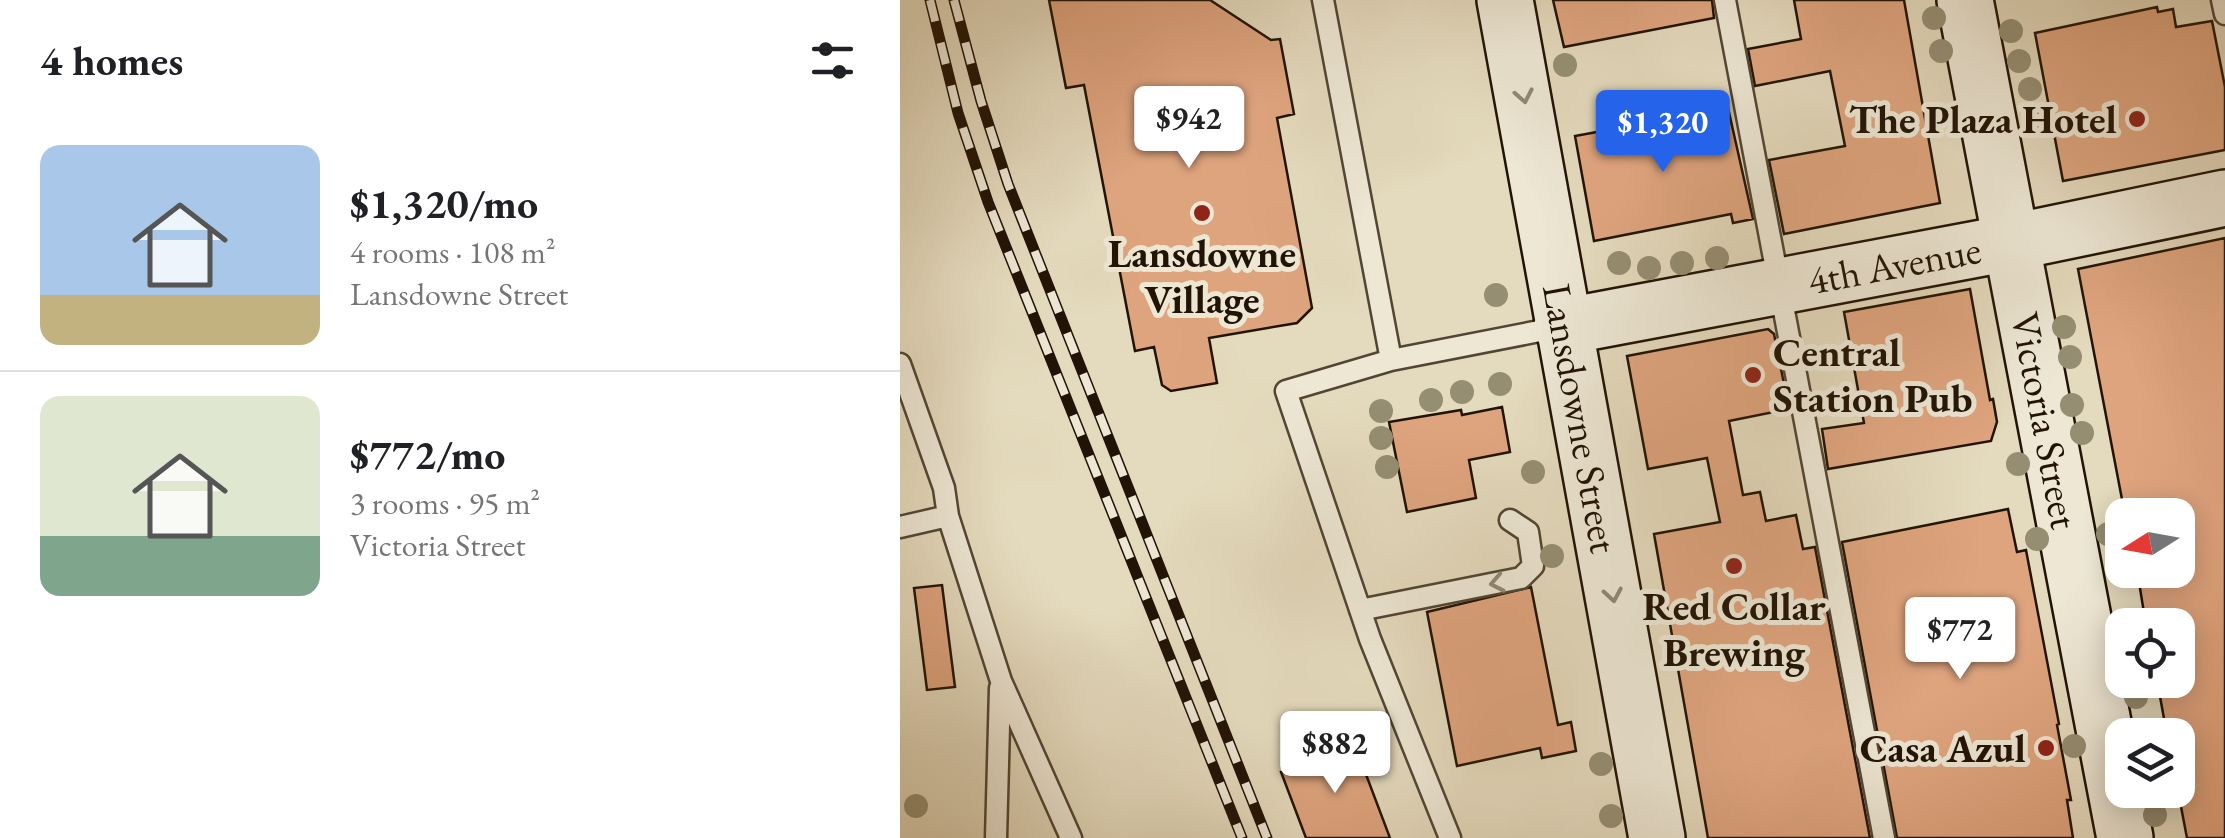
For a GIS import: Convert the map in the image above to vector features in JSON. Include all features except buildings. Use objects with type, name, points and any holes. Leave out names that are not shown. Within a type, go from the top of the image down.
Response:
[{"type":"street","name":"Lansdowne Street","points":[[1505,0],[1657,838]]},
{"type":"street","name":"Victoria Street","points":[[1965,0],[2125,838]]},
{"type":"street","name":"4th Avenue","points":[[1562,327],[2225,198]]},
{"type":"lane","points":[[1323,0],[1391,360]]},
{"type":"lane","points":[[1726,0],[1884,838]]},
{"type":"lane","points":[[2222,0],[2225,14]]},
{"type":"lane","points":[[1450,838],[1360,610],[1286,391],[1391,360],[1562,327]]},
{"type":"lane","points":[[900,364],[944,488],[948,516],[1000,681],[1070,838]]},
{"type":"lane","points":[[900,527],[948,516]]},
{"type":"lane","points":[[1360,610],[1522,578],[1532,566],[1533,554],[1528,532],[1510,520]]},
{"type":"lane","points":[[996,838],[1000,681]]},
{"type":"railway","points":[[930,0],[958,113],[988,202],[1242,838]]},
{"type":"railway","points":[[954,0],[1008,184],[1267,838]]},
{"type":"place","name":"The Plaza Hotel","points":[[2137,119]]},
{"type":"place","name":"Lansdowne Village","points":[[1202,213]]},
{"type":"place","name":"Central Station Pub","points":[[1753,375]]},
{"type":"place","name":"Red Collar Brewing","points":[[1734,566]]},
{"type":"place","name":"Casa Azul","points":[[2046,748]]}]
